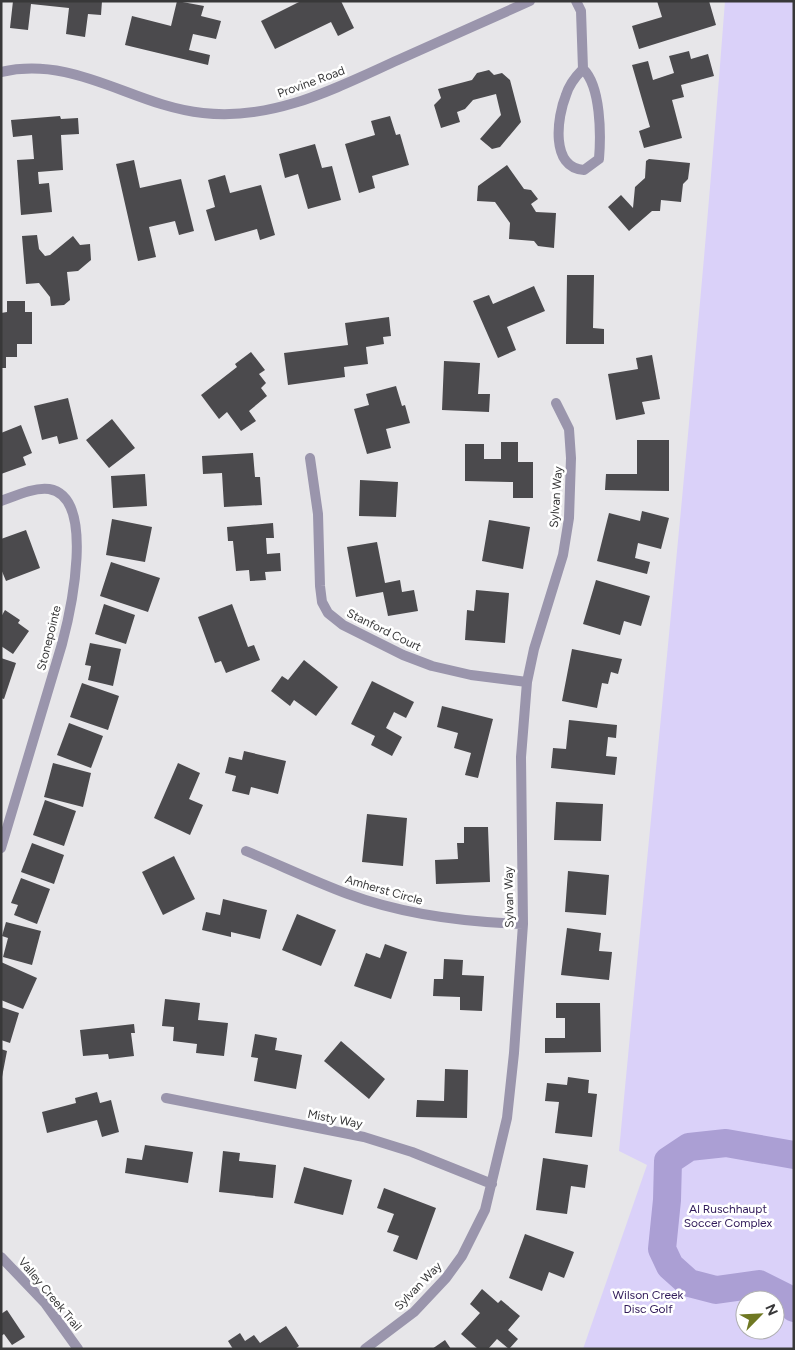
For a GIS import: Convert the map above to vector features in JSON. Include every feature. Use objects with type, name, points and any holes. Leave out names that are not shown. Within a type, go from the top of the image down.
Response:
[{"type":"street","name":"Provine Road","points":[[1,72],[35,68],[63,72],[116,86],[142,98],[202,113],[236,114],[261,112],[284,107],[323,94],[530,1]]},
{"type":"street","points":[[576,1],[581,11],[583,69],[566,94],[558,122],[559,141],[563,156],[568,164],[578,170],[584,170],[599,159],[600,148],[594,85],[590,75],[583,69]]},
{"type":"street","name":"Sylvan Way","points":[[365,1349],[414,1312],[446,1278],[474,1235],[492,1184],[506,1118],[510,1090],[523,924],[521,757],[527,682],[534,649],[562,555],[569,518],[571,458],[569,429],[556,403]]},
{"type":"street","name":"Stanford Court","points":[[310,458],[318,514],[320,586],[322,602],[328,613],[343,625],[403,655],[432,666],[471,675],[527,682]]},
{"type":"street","name":"Stonepointe","points":[[1,501],[42,489],[60,494],[67,502],[76,524],[77,544],[70,613],[1,848]]},
{"type":"street","name":"Amherst Circle","points":[[246,851],[346,894],[396,909],[462,921],[523,924]]},
{"type":"street","name":"Misty Way","points":[[166,1098],[364,1137],[412,1152],[492,1184]]},
{"type":"street","name":"Valley Creek Trail","points":[[1,1257],[44,1303],[78,1349]]},
{"type":"green space","points":[[725,1],[794,1],[794,1349],[583,1349],[647,1165],[619,1151],[688,433]]},
{"type":"building","points":[[13,1],[102,1],[101,15],[88,14],[85,37],[66,34],[69,8],[31,4],[28,30],[10,28]]},
{"type":"building","points":[[177,1],[204,6],[201,16],[221,21],[216,39],[193,34],[189,50],[210,55],[208,65],[125,45],[132,16],[171,26]]},
{"type":"building","points":[[301,1],[341,1],[354,28],[338,36],[331,22],[275,49],[261,21]]},
{"type":"building","points":[[657,1],[709,1],[716,25],[639,49],[632,26],[662,17]]},
{"type":"building","points":[[689,51],[691,59],[708,54],[714,76],[681,85],[684,97],[672,100],[682,138],[644,148],[639,131],[650,127],[632,65],[648,61],[653,80],[674,73],[669,56]]},
{"type":"building","points":[[489,70],[494,75],[502,73],[510,80],[521,122],[500,147],[492,149],[480,139],[501,115],[496,94],[473,100],[465,109],[457,112],[460,122],[441,128],[434,105],[441,98],[438,89],[472,80],[477,73]]},
{"type":"building","points":[[60,116],[61,119],[78,118],[79,134],[61,135],[63,170],[38,172],[39,184],[49,183],[52,212],[21,215],[17,160],[34,159],[32,135],[13,137],[11,120]]},
{"type":"building","points":[[390,116],[396,135],[400,134],[409,165],[372,176],[375,188],[359,193],[345,144],[375,135],[371,121]]},
{"type":"building","points":[[315,144],[322,168],[332,166],[341,200],[308,209],[298,174],[285,178],[279,154]]},
{"type":"building","points":[[649,159],[690,163],[688,179],[683,184],[681,202],[661,200],[660,211],[652,211],[629,231],[608,207],[621,195],[633,208],[635,187],[645,178],[646,161]]},
{"type":"building","points":[[134,160],[140,188],[181,179],[194,231],[179,235],[175,221],[149,227],[156,257],[138,261],[116,164]]},
{"type":"building","points":[[507,165],[524,189],[531,190],[538,199],[531,204],[536,212],[556,213],[554,248],[538,246],[534,241],[509,239],[510,223],[495,202],[477,201],[478,186]]},
{"type":"building","points":[[225,175],[230,193],[261,185],[275,235],[260,240],[257,229],[215,241],[206,210],[215,207],[208,180]]},
{"type":"building","points":[[37,235],[39,249],[45,256],[50,255],[73,236],[80,245],[90,244],[91,260],[78,271],[67,272],[70,300],[64,305],[51,306],[50,297],[39,283],[26,284],[22,236]]},
{"type":"building","points":[[567,275],[594,275],[593,328],[604,329],[604,344],[566,344]]},
{"type":"building","points":[[534,286],[545,311],[507,327],[516,350],[498,358],[473,301],[489,295],[493,304]]},
{"type":"building","points":[[7,301],[25,301],[25,312],[32,312],[32,344],[17,344],[17,357],[6,357],[6,368],[1,368],[1,313],[7,312]]},
{"type":"building","points":[[389,317],[391,336],[383,337],[384,344],[366,347],[368,364],[344,367],[345,377],[288,385],[284,353],[348,345],[345,323]]},
{"type":"building","points":[[251,352],[265,370],[259,374],[266,383],[261,388],[267,396],[249,411],[256,421],[241,431],[227,412],[219,419],[201,395],[237,367],[235,364]]},
{"type":"building","points":[[652,355],[660,399],[642,402],[645,414],[616,420],[608,374],[638,369],[636,358]]},
{"type":"building","points":[[444,361],[480,363],[478,394],[490,394],[489,412],[442,410]]},
{"type":"building","points":[[396,386],[402,406],[405,405],[410,423],[386,429],[391,448],[367,454],[354,409],[369,405],[366,394]]},
{"type":"building","points":[[68,398],[78,439],[59,444],[57,436],[42,440],[34,406]]},
{"type":"building","points":[[112,419],[135,448],[109,468],[86,440]]},
{"type":"building","points":[[21,425],[32,453],[23,457],[26,465],[1,474],[1,433]]},
{"type":"building","points":[[637,440],[669,440],[669,491],[605,490],[606,474],[637,474]]},
{"type":"building","points":[[501,442],[518,442],[518,462],[533,462],[533,498],[513,498],[513,482],[465,481],[465,444],[484,444],[484,459],[501,459]]},
{"type":"building","points":[[253,453],[255,477],[260,477],[262,505],[224,507],[222,473],[203,474],[202,456]]},
{"type":"building","points":[[145,474],[147,506],[113,508],[111,476]]},
{"type":"building","points":[[360,480],[398,482],[396,517],[359,516]]},
{"type":"building","points":[[642,511],[669,518],[661,549],[638,543],[635,558],[650,562],[647,574],[597,561],[609,513],[640,521]]},
{"type":"building","points":[[112,519],[152,527],[145,562],[106,555]]},
{"type":"building","points":[[489,520],[530,527],[523,569],[482,561]]},
{"type":"building","points":[[273,523],[274,538],[266,538],[267,554],[280,553],[281,571],[265,572],[266,580],[250,581],[249,570],[236,571],[233,541],[228,541],[227,527]]},
{"type":"building","points":[[26,530],[40,568],[6,581],[1,569],[1,539]]},
{"type":"building","points":[[377,542],[385,583],[400,580],[402,592],[414,590],[418,611],[388,616],[383,592],[356,597],[347,547]]},
{"type":"building","points":[[111,562],[160,578],[148,612],[100,596]]},
{"type":"building","points":[[596,580],[650,596],[641,626],[624,621],[620,635],[583,624]]},
{"type":"building","points":[[476,590],[509,593],[505,643],[465,640],[467,610],[474,611]]},
{"type":"building","points":[[104,604],[135,615],[126,644],[95,634]]},
{"type":"building","points":[[232,604],[248,647],[254,645],[260,660],[226,673],[221,661],[215,663],[198,617]]},
{"type":"building","points":[[5,610],[20,620],[18,623],[29,631],[13,654],[1,646],[1,617]]},
{"type":"building","points":[[90,643],[121,649],[113,686],[88,680],[91,666],[85,665]]},
{"type":"building","points":[[572,649],[622,659],[618,674],[611,672],[608,684],[602,683],[597,708],[562,701]]},
{"type":"building","points":[[1,658],[16,663],[4,699],[1,698]]},
{"type":"building","points":[[304,660],[338,687],[316,716],[294,700],[290,706],[271,691],[282,676],[288,680]]},
{"type":"building","points":[[372,681],[414,702],[406,718],[394,712],[386,728],[402,737],[392,756],[371,745],[375,736],[351,724]]},
{"type":"building","points":[[82,683],[119,696],[108,730],[70,717]]},
{"type":"building","points":[[442,706],[493,719],[478,778],[465,775],[471,753],[454,748],[458,733],[437,727]]},
{"type":"building","points":[[569,720],[617,725],[616,738],[608,737],[606,756],[617,757],[615,775],[551,768],[553,748],[566,749]]},
{"type":"building","points":[[69,723],[103,736],[91,768],[57,755]]},
{"type":"building","points":[[244,751],[286,761],[278,794],[251,787],[249,795],[232,791],[236,776],[225,773],[229,757],[242,760]]},
{"type":"building","points":[[53,763],[91,773],[83,807],[44,797]]},
{"type":"building","points":[[178,763],[200,773],[189,799],[203,805],[190,835],[154,818]]},
{"type":"building","points":[[45,800],[76,811],[64,846],[33,835]]},
{"type":"building","points":[[556,802],[603,804],[601,841],[554,840]]},
{"type":"building","points":[[367,814],[407,818],[403,866],[362,862]]},
{"type":"building","points":[[464,827],[488,827],[490,882],[436,884],[435,860],[458,859],[457,843],[464,843]]},
{"type":"building","points":[[32,843],[64,855],[54,884],[21,872]]},
{"type":"building","points":[[174,856],[195,899],[163,915],[142,872]]},
{"type":"building","points":[[568,871],[609,875],[606,915],[565,912]]},
{"type":"building","points":[[21,878],[50,889],[37,924],[14,915],[18,905],[11,903]]},
{"type":"building","points":[[223,899],[267,910],[260,939],[231,932],[231,937],[202,930],[206,912],[220,915]]},
{"type":"building","points":[[297,914],[336,930],[321,966],[282,950]]},
{"type":"building","points":[[6,922],[41,931],[32,965],[3,957],[8,938],[2,936]]},
{"type":"building","points":[[567,928],[601,933],[599,951],[612,952],[609,980],[561,975]]},
{"type":"building","points":[[385,944],[407,952],[391,999],[354,986],[366,953],[380,958]]},
{"type":"building","points":[[444,959],[463,960],[462,975],[484,976],[482,1011],[460,1010],[460,997],[433,996],[434,979],[443,979]]},
{"type":"building","points":[[1,962],[37,978],[23,1009],[1,1000]]},
{"type":"building","points":[[165,999],[200,1003],[198,1020],[228,1023],[224,1056],[196,1053],[197,1044],[173,1041],[174,1027],[162,1026]]},
{"type":"building","points":[[556,1003],[600,1003],[601,1052],[545,1053],[545,1038],[565,1038],[565,1018],[556,1018]]},
{"type":"building","points":[[1,1007],[19,1013],[10,1043],[1,1040]]},
{"type":"building","points":[[134,1024],[135,1033],[131,1033],[134,1056],[109,1059],[108,1054],[83,1056],[80,1030]]},
{"type":"building","points":[[255,1034],[277,1038],[275,1050],[302,1055],[296,1089],[254,1081],[258,1058],[251,1057]]},
{"type":"building","points":[[341,1041],[385,1079],[369,1099],[324,1061]]},
{"type":"building","points":[[1,1049],[7,1051],[2,1077],[1,1077]]},
{"type":"building","points":[[445,1069],[468,1070],[467,1118],[416,1117],[417,1100],[444,1101]]},
{"type":"building","points":[[568,1077],[589,1080],[588,1093],[597,1094],[592,1137],[555,1133],[559,1102],[545,1101],[547,1083],[567,1085]]},
{"type":"building","points":[[97,1092],[100,1103],[111,1100],[119,1132],[102,1137],[97,1120],[47,1133],[42,1112],[76,1103],[75,1098]]},
{"type":"building","points":[[145,1145],[193,1152],[188,1183],[125,1173],[127,1158],[142,1160]]},
{"type":"building","points":[[223,1151],[240,1153],[239,1161],[276,1165],[273,1198],[219,1192]]},
{"type":"building","points":[[543,1158],[588,1165],[585,1188],[571,1186],[567,1214],[536,1210]]},
{"type":"building","points":[[304,1167],[352,1180],[343,1215],[294,1203]]},
{"type":"building","points":[[384,1188],[436,1208],[417,1260],[393,1251],[399,1236],[387,1232],[394,1214],[377,1208]]},
{"type":"building","points":[[525,1234],[574,1252],[564,1278],[549,1272],[542,1291],[509,1278]]},
{"type":"building","points":[[482,1289],[498,1303],[501,1300],[520,1316],[508,1330],[518,1339],[509,1349],[497,1339],[488,1349],[478,1349],[461,1334],[480,1313],[470,1304]]},
{"type":"building","points":[[7,1310],[25,1337],[12,1345],[4,1334],[1,1336],[1,1314]]},
{"type":"building","points":[[286,1326],[299,1346],[295,1349],[233,1349],[228,1341],[240,1333],[245,1341],[254,1335],[260,1343]]},
{"type":"building","points":[[445,1340],[451,1349],[432,1349]]},
{"type":"waterway","points":[[794,1155],[726,1143],[689,1147],[668,1161],[667,1200],[662,1249],[670,1266],[689,1283],[716,1290],[759,1284],[785,1297],[794,1308]]},
{"type":"park label","name":"Al Ruschhaupt Soccer Complex","points":[[728,1216]]},
{"type":"park label","name":"Wilson Creek Disc Golf","points":[[648,1302]]}]
